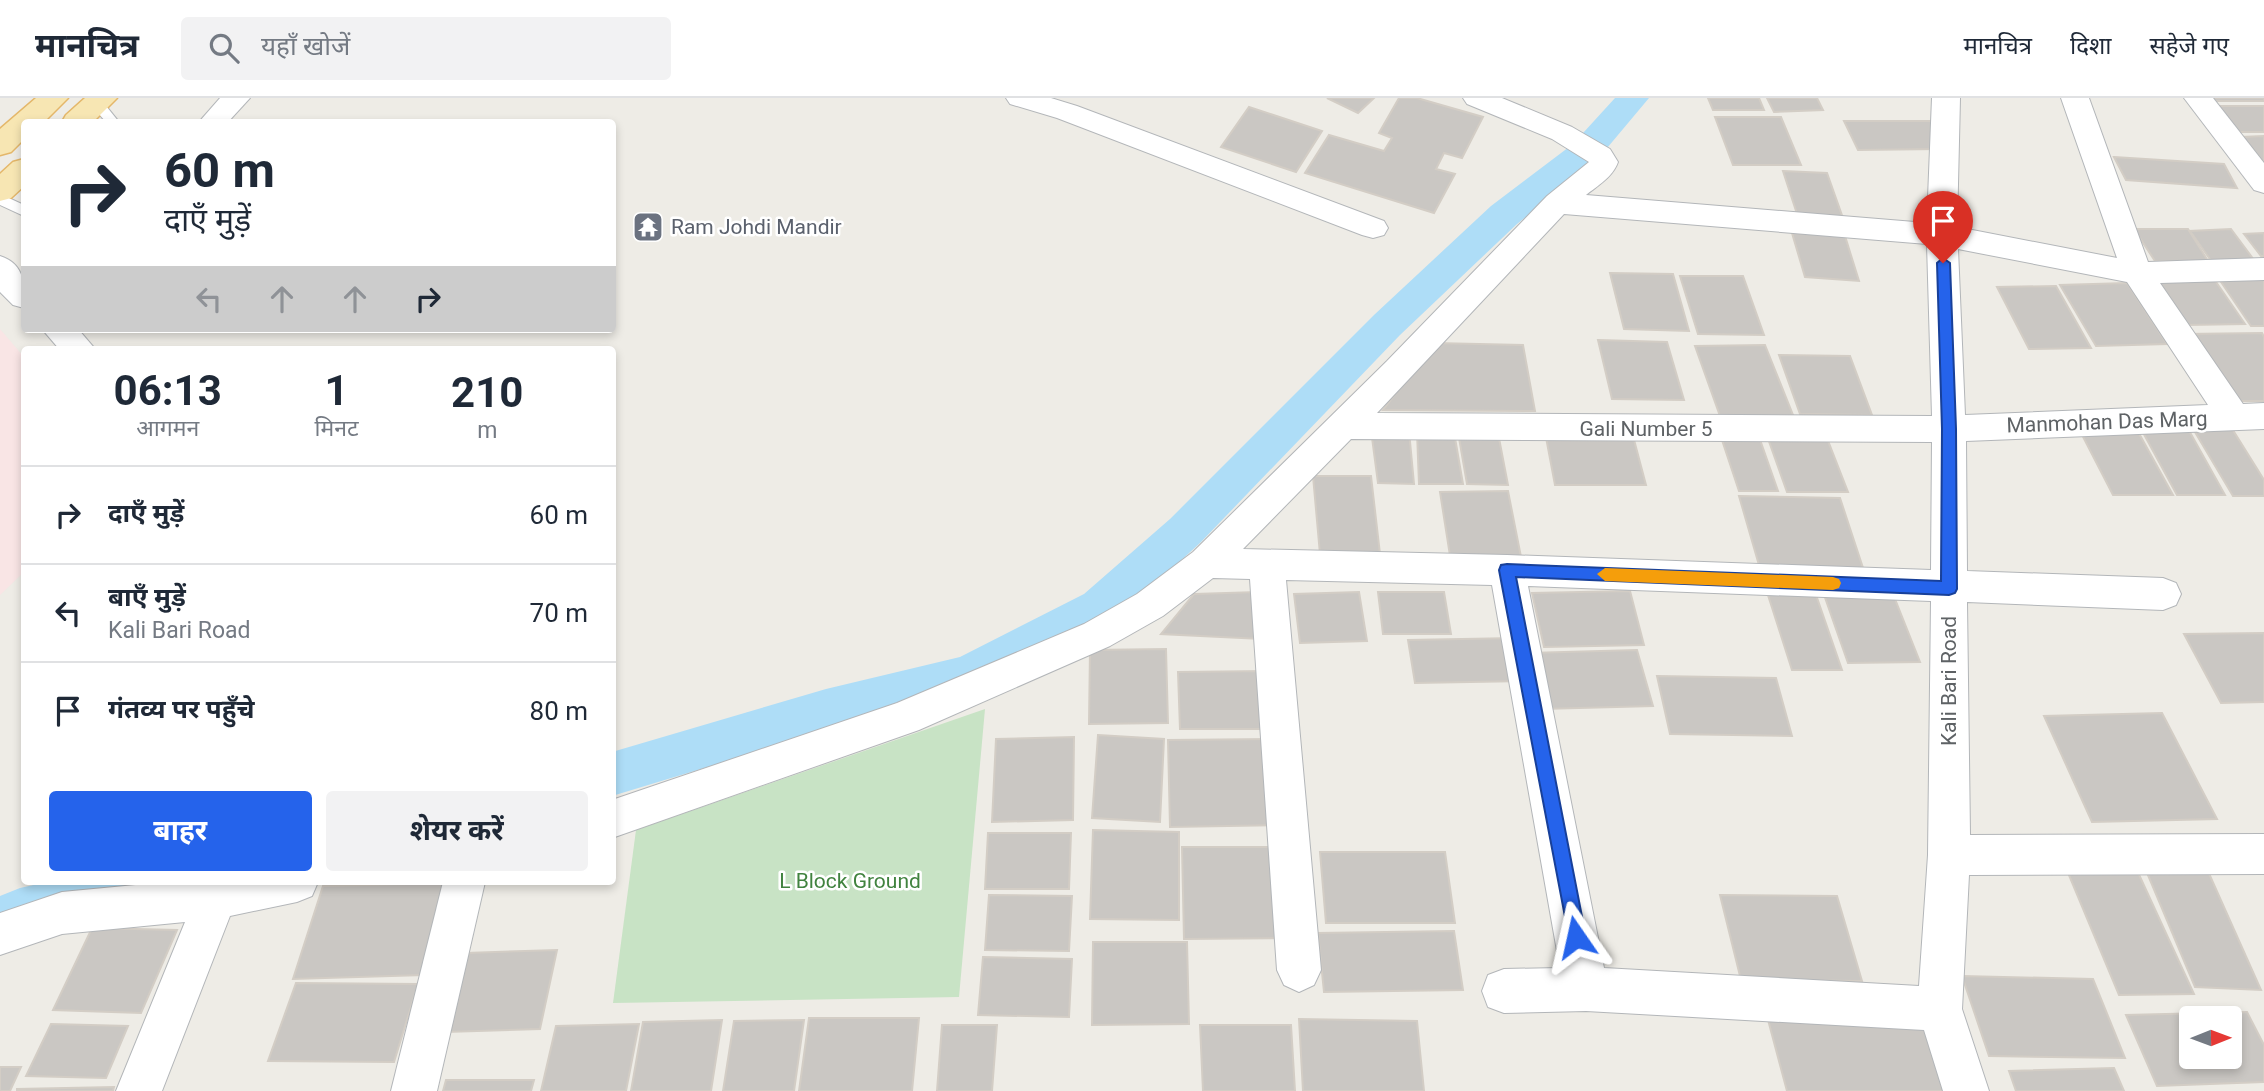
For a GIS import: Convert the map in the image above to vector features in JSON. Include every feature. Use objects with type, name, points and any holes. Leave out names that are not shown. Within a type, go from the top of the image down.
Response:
[{"type":"main road","points":[[30,119],[54,98]]},
{"type":"main road","points":[[0,145],[21,127]]},
{"type":"main road","points":[[0,191],[21,172]]},
{"type":"street","points":[[217,119],[236,98]]},
{"type":"street","points":[[1020,98],[1075,105],[1373,228]]},
{"type":"street","points":[[616,818],[905,718],[1097,635],[1150,605],[1206,563],[1343,426],[1557,203],[1603,166],[1604,162],[1600,156],[1562,134],[1477,98]]},
{"type":"street","name":"Kali Bari Road","points":[[1946,98],[1942,235],[1949,429],[1949,855],[1941,1009],[1966,1091]]},
{"type":"street","points":[[2075,98],[2137,273],[2189,354],[2249,417]]},
{"type":"street","points":[[2198,98],[2264,183]]},
{"type":"street","points":[[1557,203],[1942,235],[2137,273],[2264,269]]},
{"type":"street","points":[[62,333],[76,346]]},
{"type":"street","name":"Manmohan Das Marg","points":[[1949,429],[2249,417]]},
{"type":"street","name":"Gali Number 5","points":[[1343,426],[1949,429]]},
{"type":"street","points":[[1206,563],[1507,570],[1949,589],[2163,594]]},
{"type":"street","points":[[1267,565],[1299,970]]},
{"type":"street","points":[[1507,570],[1586,989]]},
{"type":"street","points":[[1949,855],[2264,854]]},
{"type":"street","points":[[0,934],[62,913],[216,898],[282,885]]},
{"type":"street","points":[[414,1091],[463,885]]},
{"type":"street","points":[[139,1091],[216,898]]},
{"type":"street","points":[[1504,991],[1586,989],[1941,1009]]},
{"type":"lane","points":[[0,199],[21,210]]},
{"type":"shaded area","points":[[0,329],[21,354],[21,575],[0,595]]},
{"type":"green space","name":"L Block Ground","points":[[985,709],[959,997],[613,1003],[636,830]]},
{"type":"building","points":[[1327,98],[1374,98],[1358,113]]},
{"type":"building","points":[[1399,98],[1417,98],[1483,117],[1462,158],[1444,153],[1436,169],[1455,174],[1434,213],[1305,173],[1329,135],[1384,151],[1392,138],[1379,133]]},
{"type":"building","points":[[1708,98],[1759,98],[1764,110],[1713,110]]},
{"type":"building","points":[[1767,98],[1817,98],[1823,110],[1774,112]]},
{"type":"building","points":[[2208,98],[2264,98],[2264,101],[2210,101]]},
{"type":"building","points":[[2213,106],[2264,106],[2264,132],[2232,132]]},
{"type":"building","points":[[1249,107],[1322,131],[1296,172],[1221,147]]},
{"type":"building","points":[[1715,117],[1781,117],[1801,165],[1733,165]]},
{"type":"building","points":[[1844,121],[1939,121],[1939,149],[1858,150]]},
{"type":"building","points":[[2264,136],[2264,166],[2242,137]]},
{"type":"building","points":[[2114,157],[2224,164],[2237,188],[2126,180]]},
{"type":"building","points":[[1783,171],[1827,173],[1844,221],[1799,220]]},
{"type":"building","points":[[2134,229],[2188,229],[2208,261],[2155,261]]},
{"type":"building","points":[[2231,229],[2254,260],[2212,262],[2190,231]]},
{"type":"building","points":[[1792,233],[1845,236],[1859,281],[1805,277]]},
{"type":"building","points":[[2264,233],[2264,256],[2261,256],[2244,234]]},
{"type":"building","points":[[1610,273],[1673,274],[1689,331],[1624,329]]},
{"type":"building","points":[[1680,276],[1743,276],[1764,335],[1698,334]]},
{"type":"building","points":[[2264,278],[2264,326],[2251,326],[2219,279]]},
{"type":"building","points":[[2214,279],[2245,324],[2186,325],[2156,281]]},
{"type":"building","points":[[2127,283],[2167,344],[2096,346],[2060,285]]},
{"type":"building","points":[[2056,286],[2091,348],[2029,349],[1997,287]]},
{"type":"building","points":[[2262,333],[2264,401],[2227,401],[2185,334]]},
{"type":"building","points":[[1598,340],[1667,342],[1684,400],[1612,399]]},
{"type":"building","points":[[1434,343],[1523,345],[1535,411],[1383,410]]},
{"type":"building","points":[[1765,345],[1793,415],[1720,416],[1695,346]]},
{"type":"building","points":[[1779,355],[1850,356],[1872,415],[1800,414]]},
{"type":"building","points":[[2140,427],[2187,427],[2225,495],[2177,495]]},
{"type":"building","points":[[2192,427],[2231,427],[2264,480],[2264,496],[2233,496]]},
{"type":"building","points":[[2136,428],[2173,495],[2113,495],[2079,429]]},
{"type":"building","points":[[1371,430],[1409,431],[1414,484],[1378,483]]},
{"type":"building","points":[[1417,432],[1454,432],[1463,484],[1419,484]]},
{"type":"building","points":[[1458,432],[1498,433],[1508,485],[1467,484]]},
{"type":"building","points":[[1545,432],[1633,436],[1646,485],[1555,485]]},
{"type":"building","points":[[1766,433],[1825,433],[1848,492],[1787,492]]},
{"type":"building","points":[[1720,434],[1758,434],[1778,491],[1739,491]]},
{"type":"building","points":[[1313,476],[1371,476],[1380,554],[1320,554]]},
{"type":"building","points":[[1508,491],[1522,562],[1451,562],[1440,492]]},
{"type":"building","points":[[1739,496],[1840,498],[1865,574],[1761,572]]},
{"type":"building","points":[[1822,589],[1891,589],[1920,662],[1848,663]]},
{"type":"building","points":[[1630,591],[1644,645],[1544,647],[1532,593]]},
{"type":"building","points":[[1258,592],[1261,639],[1161,634],[1194,594]]},
{"type":"building","points":[[1359,592],[1367,641],[1300,643],[1294,594]]},
{"type":"building","points":[[1378,592],[1444,592],[1451,634],[1383,634]]},
{"type":"building","points":[[1767,592],[1815,592],[1842,670],[1792,670]]},
{"type":"building","points":[[2264,633],[2264,702],[2221,703],[2184,634]]},
{"type":"building","points":[[1516,638],[1525,681],[1415,683],[1408,640]]},
{"type":"building","points":[[1166,649],[1168,723],[1089,724],[1090,650]]},
{"type":"building","points":[[1637,650],[1653,706],[1542,709],[1529,653]]},
{"type":"building","points":[[1267,671],[1272,729],[1180,729],[1178,672]]},
{"type":"building","points":[[1657,676],[1776,678],[1792,736],[1670,734]]},
{"type":"building","points":[[2162,713],[2217,819],[2092,822],[2044,716]]},
{"type":"building","points":[[1098,735],[1164,739],[1160,822],[1092,818]]},
{"type":"building","points":[[1074,737],[1073,820],[992,822],[996,739]]},
{"type":"building","points":[[1273,739],[1279,825],[1170,827],[1168,740]]},
{"type":"building","points":[[1093,830],[1179,832],[1179,920],[1090,919]]},
{"type":"building","points":[[988,833],[1071,833],[1069,889],[985,889]]},
{"type":"building","points":[[1182,847],[1279,847],[1286,938],[1184,939]]},
{"type":"building","points":[[1320,852],[1445,852],[1455,923],[1326,923]]},
{"type":"building","points":[[2066,868],[2136,868],[2194,994],[2119,995]]},
{"type":"building","points":[[2145,868],[2207,869],[2261,990],[2195,987]]},
{"type":"building","points":[[449,885],[424,975],[293,979],[323,886]]},
{"type":"building","points":[[989,895],[1072,896],[1069,951],[985,950]]},
{"type":"building","points":[[1720,895],[1837,896],[1862,981],[1741,980]]},
{"type":"building","points":[[92,928],[177,930],[141,1013],[53,1010]]},
{"type":"building","points":[[1454,931],[1463,990],[1324,992],[1318,933]]},
{"type":"building","points":[[1093,942],[1187,942],[1189,1024],[1092,1025]]},
{"type":"building","points":[[557,950],[540,1029],[446,1032],[466,953]]},
{"type":"building","points":[[983,957],[1072,959],[1069,1017],[978,1015]]},
{"type":"building","points":[[1962,976],[2093,979],[2125,1058],[1989,1056]]},
{"type":"building","points":[[296,983],[418,984],[394,1062],[268,1061]]},
{"type":"building","points":[[2242,1012],[2247,1012],[2264,1045],[2264,1082],[2157,1086],[2126,1015],[2179,1014],[2179,1069],[2242,1069]]},
{"type":"building","points":[[1767,1016],[1927,1017],[1951,1091],[1787,1091]]},
{"type":"building","points":[[809,1018],[919,1018],[912,1091],[799,1091]]},
{"type":"building","points":[[1299,1019],[1417,1021],[1424,1091],[1303,1091]]},
{"type":"building","points":[[722,1020],[711,1091],[631,1091],[643,1022]]},
{"type":"building","points":[[804,1020],[794,1091],[723,1091],[734,1021]]},
{"type":"building","points":[[51,1024],[128,1026],[106,1078],[26,1076]]},
{"type":"building","points":[[639,1024],[626,1091],[541,1091],[556,1026]]},
{"type":"building","points":[[942,1025],[997,1025],[992,1091],[937,1091]]},
{"type":"building","points":[[1200,1025],[1291,1025],[1295,1091],[1203,1091]]},
{"type":"building","points":[[0,1067],[21,1067],[10,1091],[0,1091]]},
{"type":"building","points":[[2114,1068],[2124,1091],[2016,1091],[2009,1071]]},
{"type":"building","points":[[446,1080],[534,1080],[531,1091],[443,1091]]},
{"type":"building","points":[[114,1087],[113,1091],[17,1091],[17,1089]]},
{"type":"waterway","points":[[616,773],[826,710],[969,675],[1100,607],[1185,531],[1387,325],[1504,215],[1585,152],[1633,98]]},
{"type":"waterway","points":[[0,922],[20,913],[145,885]]},
{"type":"slow traffic","points":[[1605,574],[1833,583]]},
{"type":"place","name":"Ram Johdi Mandir","points":[[648,227]]},
{"type":"route","points":[[1576,937],[1507,570],[1949,589],[1949,429],[1943,263]]}]
